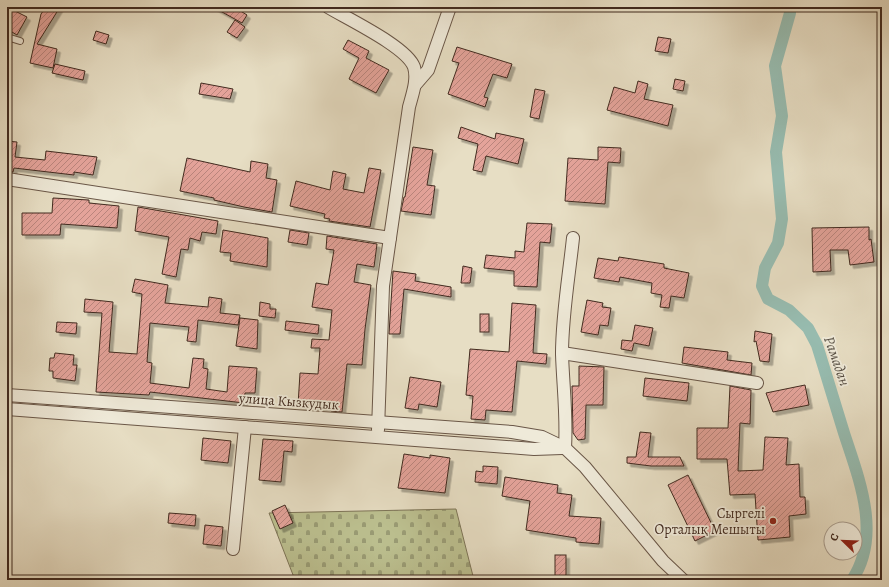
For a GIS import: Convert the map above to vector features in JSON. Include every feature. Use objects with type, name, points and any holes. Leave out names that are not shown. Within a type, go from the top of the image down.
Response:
[{"type":"street","points":[[328,7],[402,50],[414,67],[415,85],[409,107],[383,286],[377,422],[378,437]]},
{"type":"street","points":[[415,85],[428,70],[450,7]]},
{"type":"street","points":[[7,179],[390,238]]},
{"type":"street","points":[[7,409],[534,449],[565,448],[566,418],[562,353],[573,238]]},
{"type":"street","points":[[562,353],[757,383]]},
{"type":"street","name":"улица Кызкудык","points":[[7,395],[512,432],[542,437],[565,448],[585,467],[663,561],[684,580]]},
{"type":"street","points":[[33,397],[34,411]]},
{"type":"street","points":[[199,423],[200,409]]},
{"type":"street","points":[[233,549],[244,427]]},
{"type":"lane","points":[[7,37],[20,41]]},
{"type":"green space","points":[[456,509],[474,580],[295,580],[269,513]]},
{"type":"building","points":[[7,7],[27,17],[17,35],[7,29]]},
{"type":"building","points":[[46,7],[60,7],[37,44],[57,49],[53,68],[30,63],[41,14]]},
{"type":"building","points":[[213,7],[234,7],[247,15],[242,23]]},
{"type":"building","points":[[235,20],[245,27],[237,38],[227,32]]},
{"type":"building","points":[[96,31],[109,35],[106,44],[93,40]]},
{"type":"building","points":[[658,37],[671,39],[668,53],[655,51]]},
{"type":"building","points":[[348,40],[369,51],[366,58],[389,70],[376,93],[349,79],[359,58],[343,49]]},
{"type":"building","points":[[457,47],[512,64],[507,78],[493,74],[484,97],[488,98],[485,107],[448,94],[459,63],[452,61]]},
{"type":"building","points":[[55,64],[85,71],[83,80],[52,73]]},
{"type":"building","points":[[675,79],[685,81],[683,91],[673,89]]},
{"type":"building","points":[[638,81],[648,84],[644,99],[673,105],[668,126],[607,110],[614,87],[635,93]]},
{"type":"building","points":[[201,83],[233,89],[230,99],[199,94]]},
{"type":"building","points":[[535,89],[545,91],[539,119],[530,117]]},
{"type":"building","points":[[461,127],[495,139],[496,133],[524,139],[518,164],[486,156],[482,172],[473,170],[478,144],[458,138]]},
{"type":"building","points":[[7,141],[17,142],[15,157],[45,160],[46,151],[97,157],[93,175],[74,172],[74,175],[14,168],[13,172],[7,171]]},
{"type":"building","points":[[413,147],[433,150],[427,185],[435,186],[431,215],[401,211],[405,197]]},
{"type":"building","points":[[598,147],[621,148],[620,163],[608,162],[605,204],[565,201],[568,158],[598,160]]},
{"type":"building","points":[[187,158],[250,172],[251,161],[268,164],[266,178],[277,180],[272,212],[244,207],[214,200],[214,198],[180,191]]},
{"type":"building","points":[[369,168],[381,170],[370,227],[329,221],[330,219],[324,218],[325,214],[290,206],[296,181],[330,190],[333,171],[346,174],[343,189],[364,193]]},
{"type":"building","points":[[53,198],[89,200],[89,203],[119,206],[117,228],[61,224],[60,235],[22,235],[22,213],[52,213]]},
{"type":"building","points":[[138,207],[218,221],[216,234],[202,232],[200,241],[190,238],[188,250],[181,249],[176,277],[162,274],[169,237],[135,231]]},
{"type":"building","points":[[527,223],[552,224],[550,243],[540,242],[537,287],[514,286],[514,271],[484,268],[486,255],[515,258],[515,251],[524,252]]},
{"type":"building","points":[[869,227],[869,240],[871,239],[874,262],[850,265],[848,250],[830,250],[831,271],[813,272],[812,228]]},
{"type":"building","points":[[223,230],[268,238],[267,267],[230,261],[231,253],[220,252]]},
{"type":"building","points":[[290,230],[309,233],[307,245],[288,242]]},
{"type":"building","points":[[327,236],[377,244],[374,267],[357,264],[354,282],[371,285],[362,365],[347,364],[342,412],[331,411],[331,408],[298,405],[300,373],[318,374],[320,348],[311,348],[312,339],[329,340],[332,310],[312,307],[316,283],[328,285],[334,250],[326,249]]},
{"type":"building","points":[[619,257],[664,264],[664,268],[689,273],[684,298],[671,296],[669,308],[660,307],[662,295],[651,293],[652,283],[620,277],[619,282],[594,278],[598,258],[618,261]]},
{"type":"building","points":[[463,266],[472,268],[470,283],[461,283]]},
{"type":"building","points":[[393,271],[416,274],[415,281],[451,287],[451,297],[404,289],[400,334],[389,334]]},
{"type":"building","points":[[135,279],[168,285],[165,303],[208,307],[209,297],[222,299],[220,313],[240,315],[238,325],[198,320],[196,342],[187,341],[189,327],[150,323],[147,362],[152,363],[150,383],[189,388],[193,358],[204,359],[203,368],[208,369],[206,389],[227,392],[229,366],[257,368],[255,393],[245,393],[244,403],[150,392],[149,395],[96,392],[102,313],[84,312],[85,299],[113,302],[109,352],[137,354],[142,294],[132,292]]},
{"type":"building","points":[[587,300],[603,303],[602,307],[611,308],[608,326],[600,325],[598,335],[581,332]]},
{"type":"building","points":[[260,302],[270,304],[270,309],[276,309],[275,318],[259,316]]},
{"type":"building","points":[[512,303],[536,305],[533,353],[547,354],[546,364],[517,361],[512,412],[486,410],[485,420],[471,419],[473,396],[466,395],[470,349],[509,352]]},
{"type":"building","points":[[480,314],[489,314],[489,332],[480,332]]},
{"type":"building","points":[[240,318],[258,320],[257,349],[236,346]]},
{"type":"building","points":[[286,321],[319,325],[318,334],[285,330]]},
{"type":"building","points":[[57,322],[77,323],[76,334],[56,332]]},
{"type":"building","points":[[635,325],[653,328],[649,346],[634,343],[632,351],[621,349],[622,340],[632,341]]},
{"type":"building","points":[[755,331],[772,334],[769,362],[760,361],[756,341],[754,342]]},
{"type":"building","points":[[684,347],[728,352],[727,360],[752,363],[751,375],[682,363]]},
{"type":"building","points":[[55,353],[74,355],[73,365],[77,365],[75,381],[53,378],[53,371],[49,371],[50,358],[54,358]]},
{"type":"building","points":[[579,366],[604,367],[603,405],[586,405],[585,439],[578,440],[573,433],[572,386],[579,386]]},
{"type":"building","points":[[410,377],[441,382],[437,407],[419,404],[418,410],[405,408]]},
{"type":"building","points":[[645,378],[689,383],[687,401],[643,396]]},
{"type":"building","points":[[805,385],[809,405],[773,412],[766,393]]},
{"type":"building","points":[[730,386],[751,390],[750,424],[740,423],[738,471],[763,470],[765,437],[788,438],[786,465],[799,464],[800,497],[805,497],[806,514],[789,516],[790,537],[758,540],[755,494],[730,495],[727,459],[697,459],[697,428],[728,428]]},
{"type":"building","points":[[640,432],[651,433],[648,457],[680,457],[684,466],[651,466],[627,463],[627,457],[636,457]]},
{"type":"building","points":[[203,438],[231,441],[228,463],[201,460]]},
{"type":"building","points":[[263,439],[293,441],[292,452],[284,451],[281,482],[259,480]]},
{"type":"building","points":[[404,454],[430,458],[430,455],[450,458],[445,493],[398,488]]},
{"type":"building","points":[[483,466],[498,467],[497,484],[475,482],[476,471],[483,472]]},
{"type":"building","points":[[688,475],[715,531],[695,541],[668,485]]},
{"type":"building","points":[[505,477],[558,485],[557,493],[572,495],[569,516],[601,518],[599,544],[576,542],[576,538],[526,530],[530,501],[502,496]]},
{"type":"building","points":[[285,505],[293,523],[280,529],[272,511]]},
{"type":"building","points":[[169,513],[196,515],[195,526],[168,523]]},
{"type":"building","points":[[205,525],[223,527],[221,546],[203,544]]},
{"type":"building","points":[[555,555],[566,555],[566,580],[555,580]]},
{"type":"waterway","name":"Рамадан","points":[[790,7],[790,13],[775,66],[782,116],[776,152],[782,219],[778,243],[765,268],[762,286],[768,299],[789,310],[808,328],[817,345],[856,469],[865,507],[867,526],[866,545],[861,563],[852,580]]},
{"type":"place","name":"Сыргелі Орталық Мешыты","points":[[773,521]]}]
